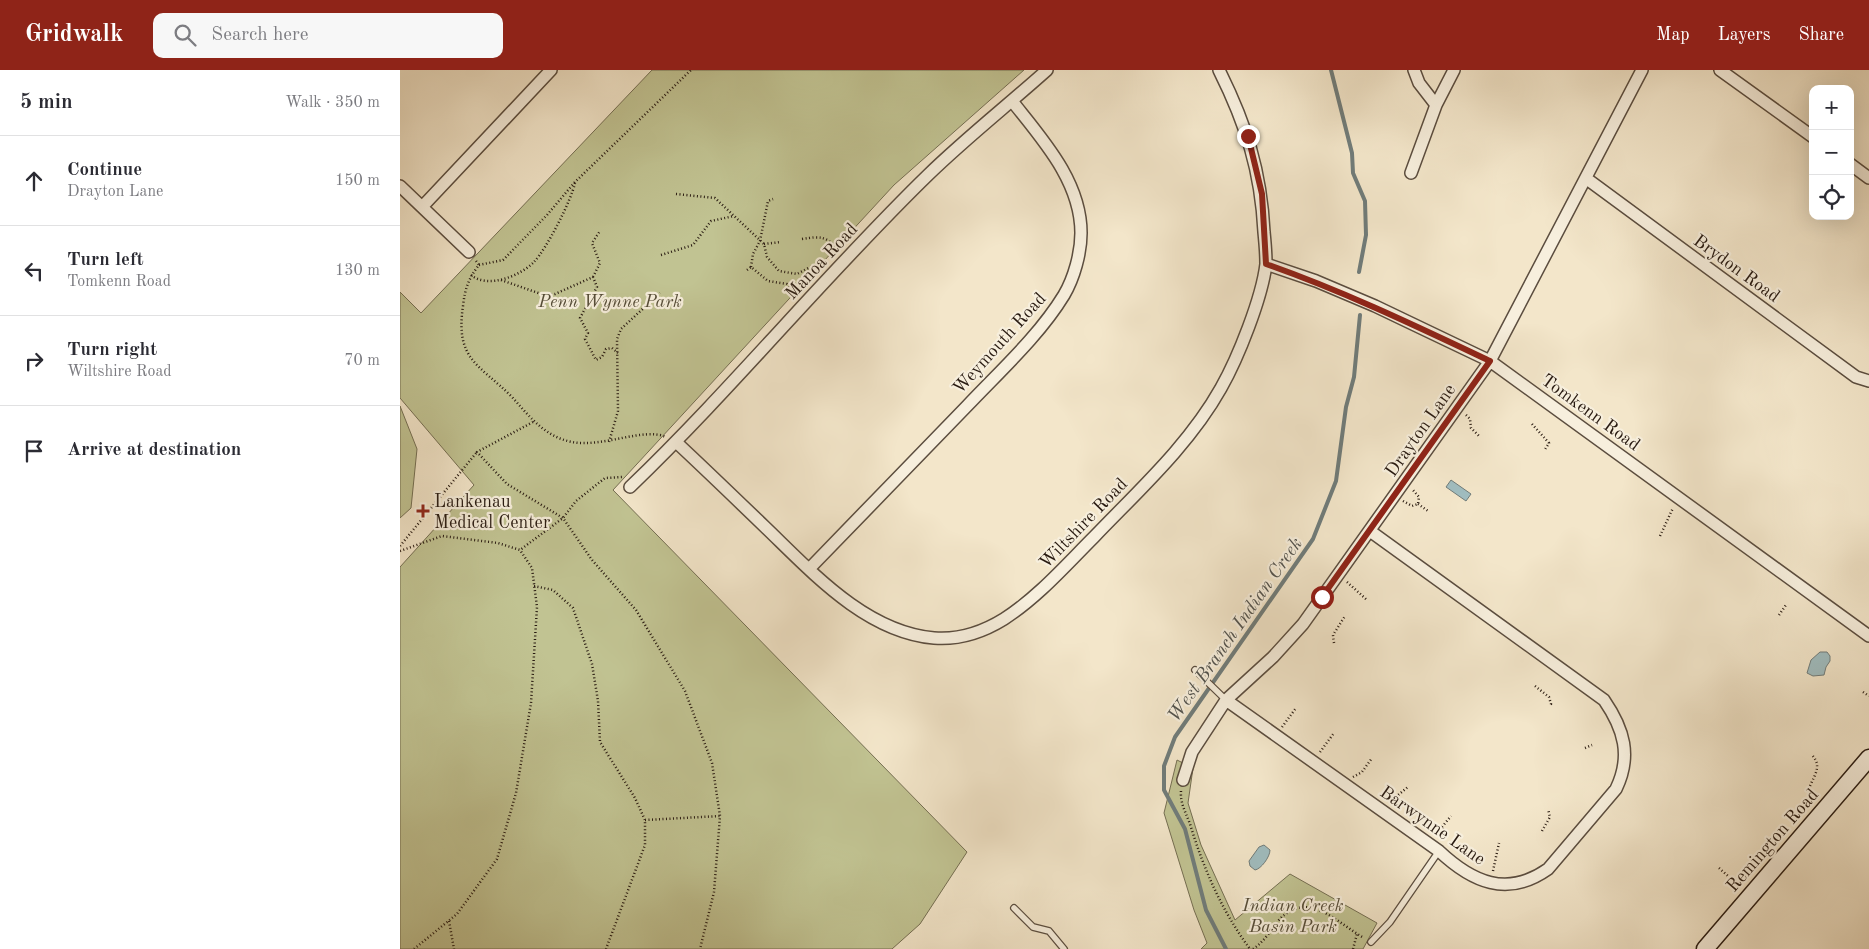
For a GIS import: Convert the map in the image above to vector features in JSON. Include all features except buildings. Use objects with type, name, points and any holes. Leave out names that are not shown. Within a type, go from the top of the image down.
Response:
[{"type":"main road","name":"Remington Road","points":[[1705,949],[1869,758]]},
{"type":"street","points":[[422,207],[551,70]]},
{"type":"street","name":"Manoa Road","points":[[630,486],[676,442],[929,174],[1047,70]]},
{"type":"street","name":"Wiltshire Road","points":[[676,442],[809,569],[851,604],[888,626],[910,634],[934,638],[969,636],[1005,618],[1038,594],[1153,476],[1204,414],[1222,387],[1238,353],[1256,303],[1266,264],[1262,194],[1248,136],[1233,98],[1219,70]]},
{"type":"street","points":[[1414,70],[1419,83],[1436,105]]},
{"type":"street","points":[[1411,174],[1436,105],[1454,70]]},
{"type":"street","name":"Drayton Lane","points":[[1183,780],[1192,752],[1226,700],[1285,644],[1303,624],[1490,361],[1587,179],[1642,70]]},
{"type":"street","points":[[1720,70],[1809,134]]},
{"type":"street","name":"Weymouth Road","points":[[809,569],[1002,369],[1050,314],[1069,284],[1078,255],[1081,232],[1077,207],[1069,182],[1053,153],[1012,101]]},
{"type":"street","points":[[1854,167],[1869,178]]},
{"type":"street","name":"Brydon Road","points":[[1587,179],[1856,377],[1869,381]]},
{"type":"street","points":[[400,186],[469,252]]},
{"type":"street","name":"Tomkenn Road","points":[[1266,264],[1316,281],[1375,306],[1490,361],[1869,636]]},
{"type":"street","name":"Barwynne Lane","points":[[1226,700],[1439,851],[1465,873],[1490,883],[1517,883],[1538,876],[1548,868],[1616,789],[1626,761],[1626,749],[1612,712],[1593,691],[1370,531]]},
{"type":"lane","points":[[1195,670],[1226,700]]},
{"type":"lane","points":[[1371,942],[1390,922],[1439,851]]},
{"type":"lane","points":[[1014,908],[1032,927],[1049,931],[1064,949]]},
{"type":"path","points":[[676,442],[663,435],[652,434],[597,444],[571,442],[559,438],[533,422],[466,352],[460,336],[465,293],[471,275],[479,265],[503,260],[547,215],[575,182],[691,70]]},
{"type":"path","points":[[501,280],[533,262],[563,211],[575,182]]},
{"type":"path","points":[[676,194],[714,198],[764,244],[768,257],[779,271],[797,274],[818,263],[822,263],[833,274]]},
{"type":"path","points":[[747,270],[751,267],[760,241],[768,201],[773,199]]},
{"type":"path","points":[[661,255],[694,246],[711,221],[734,216]]},
{"type":"path","points":[[471,275],[478,280],[501,280],[544,295],[555,294],[593,277],[600,263],[592,242],[600,231]]},
{"type":"path","points":[[802,239],[820,236],[828,239],[847,259]]},
{"type":"path","points":[[764,244],[781,242]]},
{"type":"path","points":[[469,252],[479,265]]},
{"type":"path","points":[[751,267],[768,281],[787,284],[807,302]]},
{"type":"path","points":[[593,277],[597,287],[580,318],[588,333],[585,339],[596,360],[602,357],[606,349],[612,348],[618,353]]},
{"type":"path","points":[[609,442],[618,411],[617,339],[622,329],[660,293]]},
{"type":"path","points":[[1457,408],[1468,417],[1471,428],[1479,436]]},
{"type":"path","points":[[400,546],[477,452],[533,422]]},
{"type":"path","points":[[1532,424],[1549,443],[1544,451]]},
{"type":"path","points":[[477,452],[507,484],[563,518],[592,560],[636,610],[685,691],[712,764],[720,816],[714,892],[700,949]]},
{"type":"path","points":[[520,550],[563,518],[576,501],[605,478],[642,475]]},
{"type":"path","points":[[1403,484],[1418,494],[1418,504]]},
{"type":"path","points":[[1395,496],[1412,506],[1418,504]]},
{"type":"path","points":[[1660,536],[1666,528],[1669,514],[1681,499]]},
{"type":"path","points":[[1418,504],[1428,511]]},
{"type":"path","points":[[400,551],[442,536],[498,543],[520,550],[532,568],[537,607],[531,703],[516,793],[497,859],[456,914],[414,949]]},
{"type":"path","points":[[1338,576],[1368,600]]},
{"type":"path","points":[[534,586],[553,590],[572,608],[592,664],[598,701],[600,742],[635,798],[645,820],[645,845],[606,949]]},
{"type":"path","points":[[1779,615],[1786,605]]},
{"type":"path","points":[[1334,643],[1333,635],[1345,616]]},
{"type":"path","points":[[1535,686],[1549,697],[1551,704],[1549,706]]},
{"type":"path","points":[[1863,692],[1869,696]]},
{"type":"path","points":[[1276,735],[1296,708]]},
{"type":"path","points":[[1312,761],[1334,733]]},
{"type":"path","points":[[1585,748],[1592,745]]},
{"type":"path","points":[[1810,786],[1818,767],[1817,761],[1812,755]]},
{"type":"path","points":[[1349,777],[1362,772],[1372,758]]},
{"type":"path","points":[[1183,780],[1180,793],[1182,805],[1208,878],[1232,924],[1251,949],[1288,911],[1297,907],[1315,907],[1371,942]]},
{"type":"path","points":[[1380,799],[1392,799],[1408,786]]},
{"type":"path","points":[[1542,831],[1550,817],[1548,809]]},
{"type":"path","points":[[645,820],[720,816]]},
{"type":"path","points":[[1442,827],[1450,816]]},
{"type":"path","points":[[1490,883],[1500,843]]},
{"type":"path","points":[[1719,868],[1728,876]]},
{"type":"path","points":[[449,920],[454,949]]},
{"type":"path","points":[[1353,949],[1357,934]]},
{"type":"green space","name":"Penn Wynne Park","points":[[652,70],[1024,70],[894,185],[613,490],[967,852],[920,924],[892,949],[400,949],[400,567],[474,485],[400,398],[400,292],[421,313]]},
{"type":"green space","points":[[400,406],[417,449],[411,508],[400,518]]},
{"type":"green space","name":"Indian Creek Basin Park","points":[[1177,760],[1193,768],[1188,803],[1201,845],[1235,920],[1290,874],[1377,923],[1363,949],[1201,949],[1207,943],[1194,910],[1164,813]]},
{"type":"water","points":[[1451,480],[1471,494],[1466,501],[1446,487]]},
{"type":"water","points":[[1820,652],[1827,652],[1830,656],[1830,661],[1824,675],[1813,676],[1807,673],[1811,660]]},
{"type":"water","points":[[1264,845],[1270,850],[1267,859],[1255,870],[1250,866],[1249,861],[1259,847]]},
{"type":"waterway","name":"West Branch Indian Creek","points":[[1331,70],[1352,153],[1353,173],[1365,201],[1366,235],[1359,272]]},
{"type":"waterway","name":"West Branch Indian Creek","points":[[1226,949],[1206,910],[1185,829],[1164,790],[1164,766],[1175,737],[1313,539],[1336,481],[1346,407],[1354,377],[1360,315]]},
{"type":"place","name":"Lankenau Medical Center","points":[[423,511]]},
{"type":"route","points":[[1248,136],[1262,194],[1266,264],[1316,281],[1375,306],[1490,361],[1322,597]]}]
